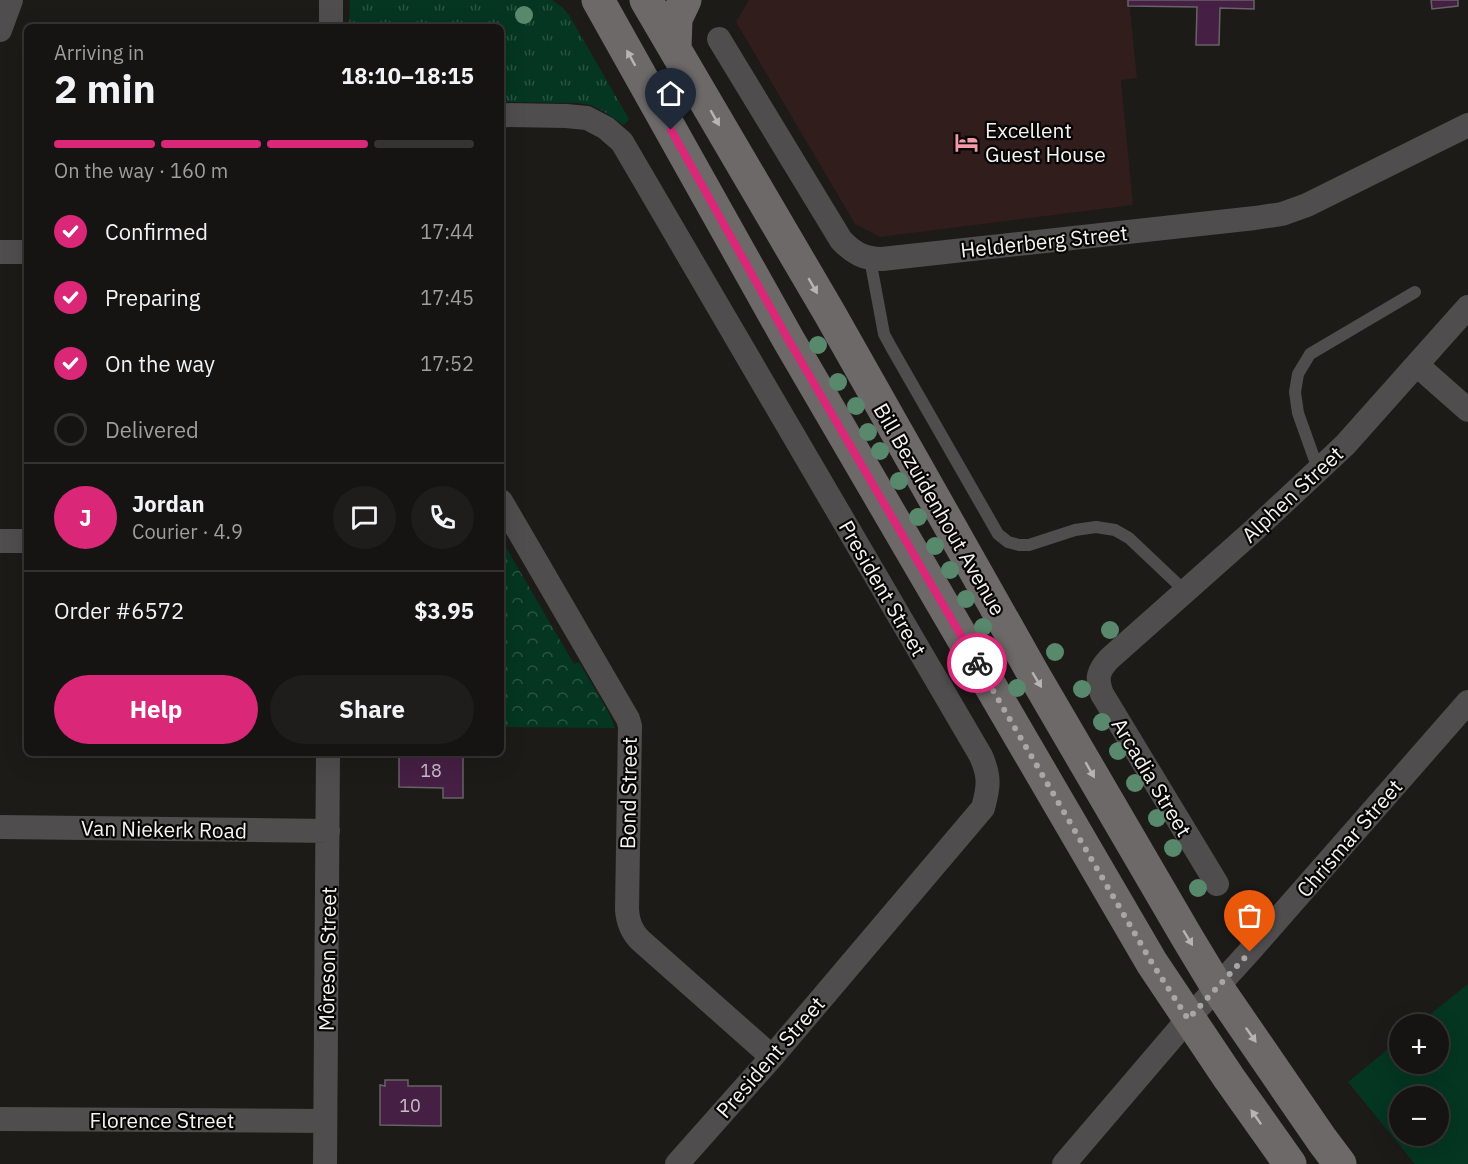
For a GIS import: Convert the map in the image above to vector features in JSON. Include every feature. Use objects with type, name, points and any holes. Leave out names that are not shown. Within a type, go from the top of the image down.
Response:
[{"type":"main road","points":[[598,0],[788,339],[1146,953],[1188,1019],[1290,1164]]},
{"type":"main road","name":"Bill Bezuidenhout Avenue","points":[[646,0],[830,314],[1034,675],[1217,987],[1340,1164]]},
{"type":"main road","points":[[675,49],[676,20],[685,0]]},
{"type":"street","points":[[0,30],[11,0]]},
{"type":"street","points":[[331,0],[331,24]]},
{"type":"street","points":[[719,39],[841,240],[849,249],[870,259]]},
{"type":"street","name":"President Street","points":[[504,115],[587,118],[606,128],[622,142],[981,756],[987,771],[988,789],[983,808],[772,1057],[676,1164]]},
{"type":"street","name":"Helderberg Street","points":[[870,259],[1244,220],[1282,214],[1327,196],[1468,125]]},
{"type":"street","points":[[0,252],[24,252]]},
{"type":"street","name":"Alphen Street","points":[[1101,667],[1345,445],[1468,307]]},
{"type":"street","points":[[1417,365],[1468,410]]},
{"type":"street","name":"Bond Street","points":[[504,506],[628,719],[630,733],[627,910],[631,930],[648,948],[772,1057]]},
{"type":"street","points":[[0,541],[24,541]]},
{"type":"street","name":"Arcadia Street","points":[[1101,667],[1098,686],[1102,694],[1217,884]]},
{"type":"street","name":"Chrismar Street","points":[[1064,1164],[1188,1019],[1468,702]]},
{"type":"street","name":"Môreson Street","points":[[325,1164],[328,756]]},
{"type":"street","name":"Van Niekerk Road","points":[[0,827],[328,831]]},
{"type":"street","name":"Florence Street","points":[[0,1119],[325,1121]]},
{"type":"lane","points":[[870,259],[884,334],[998,534],[1008,542],[1029,545],[1076,530],[1096,527],[1115,530],[1129,538],[1185,591]]},
{"type":"lane","points":[[1318,469],[1298,413],[1295,392],[1298,374],[1310,354],[1415,292]]},
{"type":"shaded area","name":"Excellent Guest House","points":[[749,0],[1129,0],[1137,78],[1121,80],[1133,205],[880,237],[855,224],[736,22]]},
{"type":"green space","points":[[350,0],[552,0],[569,15],[629,119],[624,125],[591,105],[578,103],[504,102],[504,24],[349,24]]},
{"type":"green space","points":[[504,544],[574,664],[579,662],[610,715],[615,728],[504,727]]},
{"type":"green space","points":[[1468,984],[1468,1164],[1415,1164],[1400,1146],[1449,1146],[1449,1086],[1389,1086],[1389,1132],[1348,1082],[1389,1048],[1389,1074],[1449,1074],[1449,1014],[1430,1014]]},
{"type":"building","points":[[1128,0],[1254,0],[1254,9],[1220,8],[1219,45],[1196,45],[1197,7],[1128,6]]},
{"type":"building","points":[[1431,0],[1458,0],[1458,6],[1432,9]]},
{"type":"building","points":[[399,756],[463,756],[463,798],[443,798],[443,788],[399,787]]},
{"type":"building","points":[[385,1080],[408,1080],[408,1086],[441,1086],[441,1126],[380,1125],[380,1085],[385,1086]]},
{"type":"way so far","points":[[977,663],[1152,963],[1188,1019],[1250,952]]},
{"type":"place","name":"Excellent Guest House","points":[[967,142]]},
{"type":"route","points":[[671,130],[788,339],[977,663]]}]
